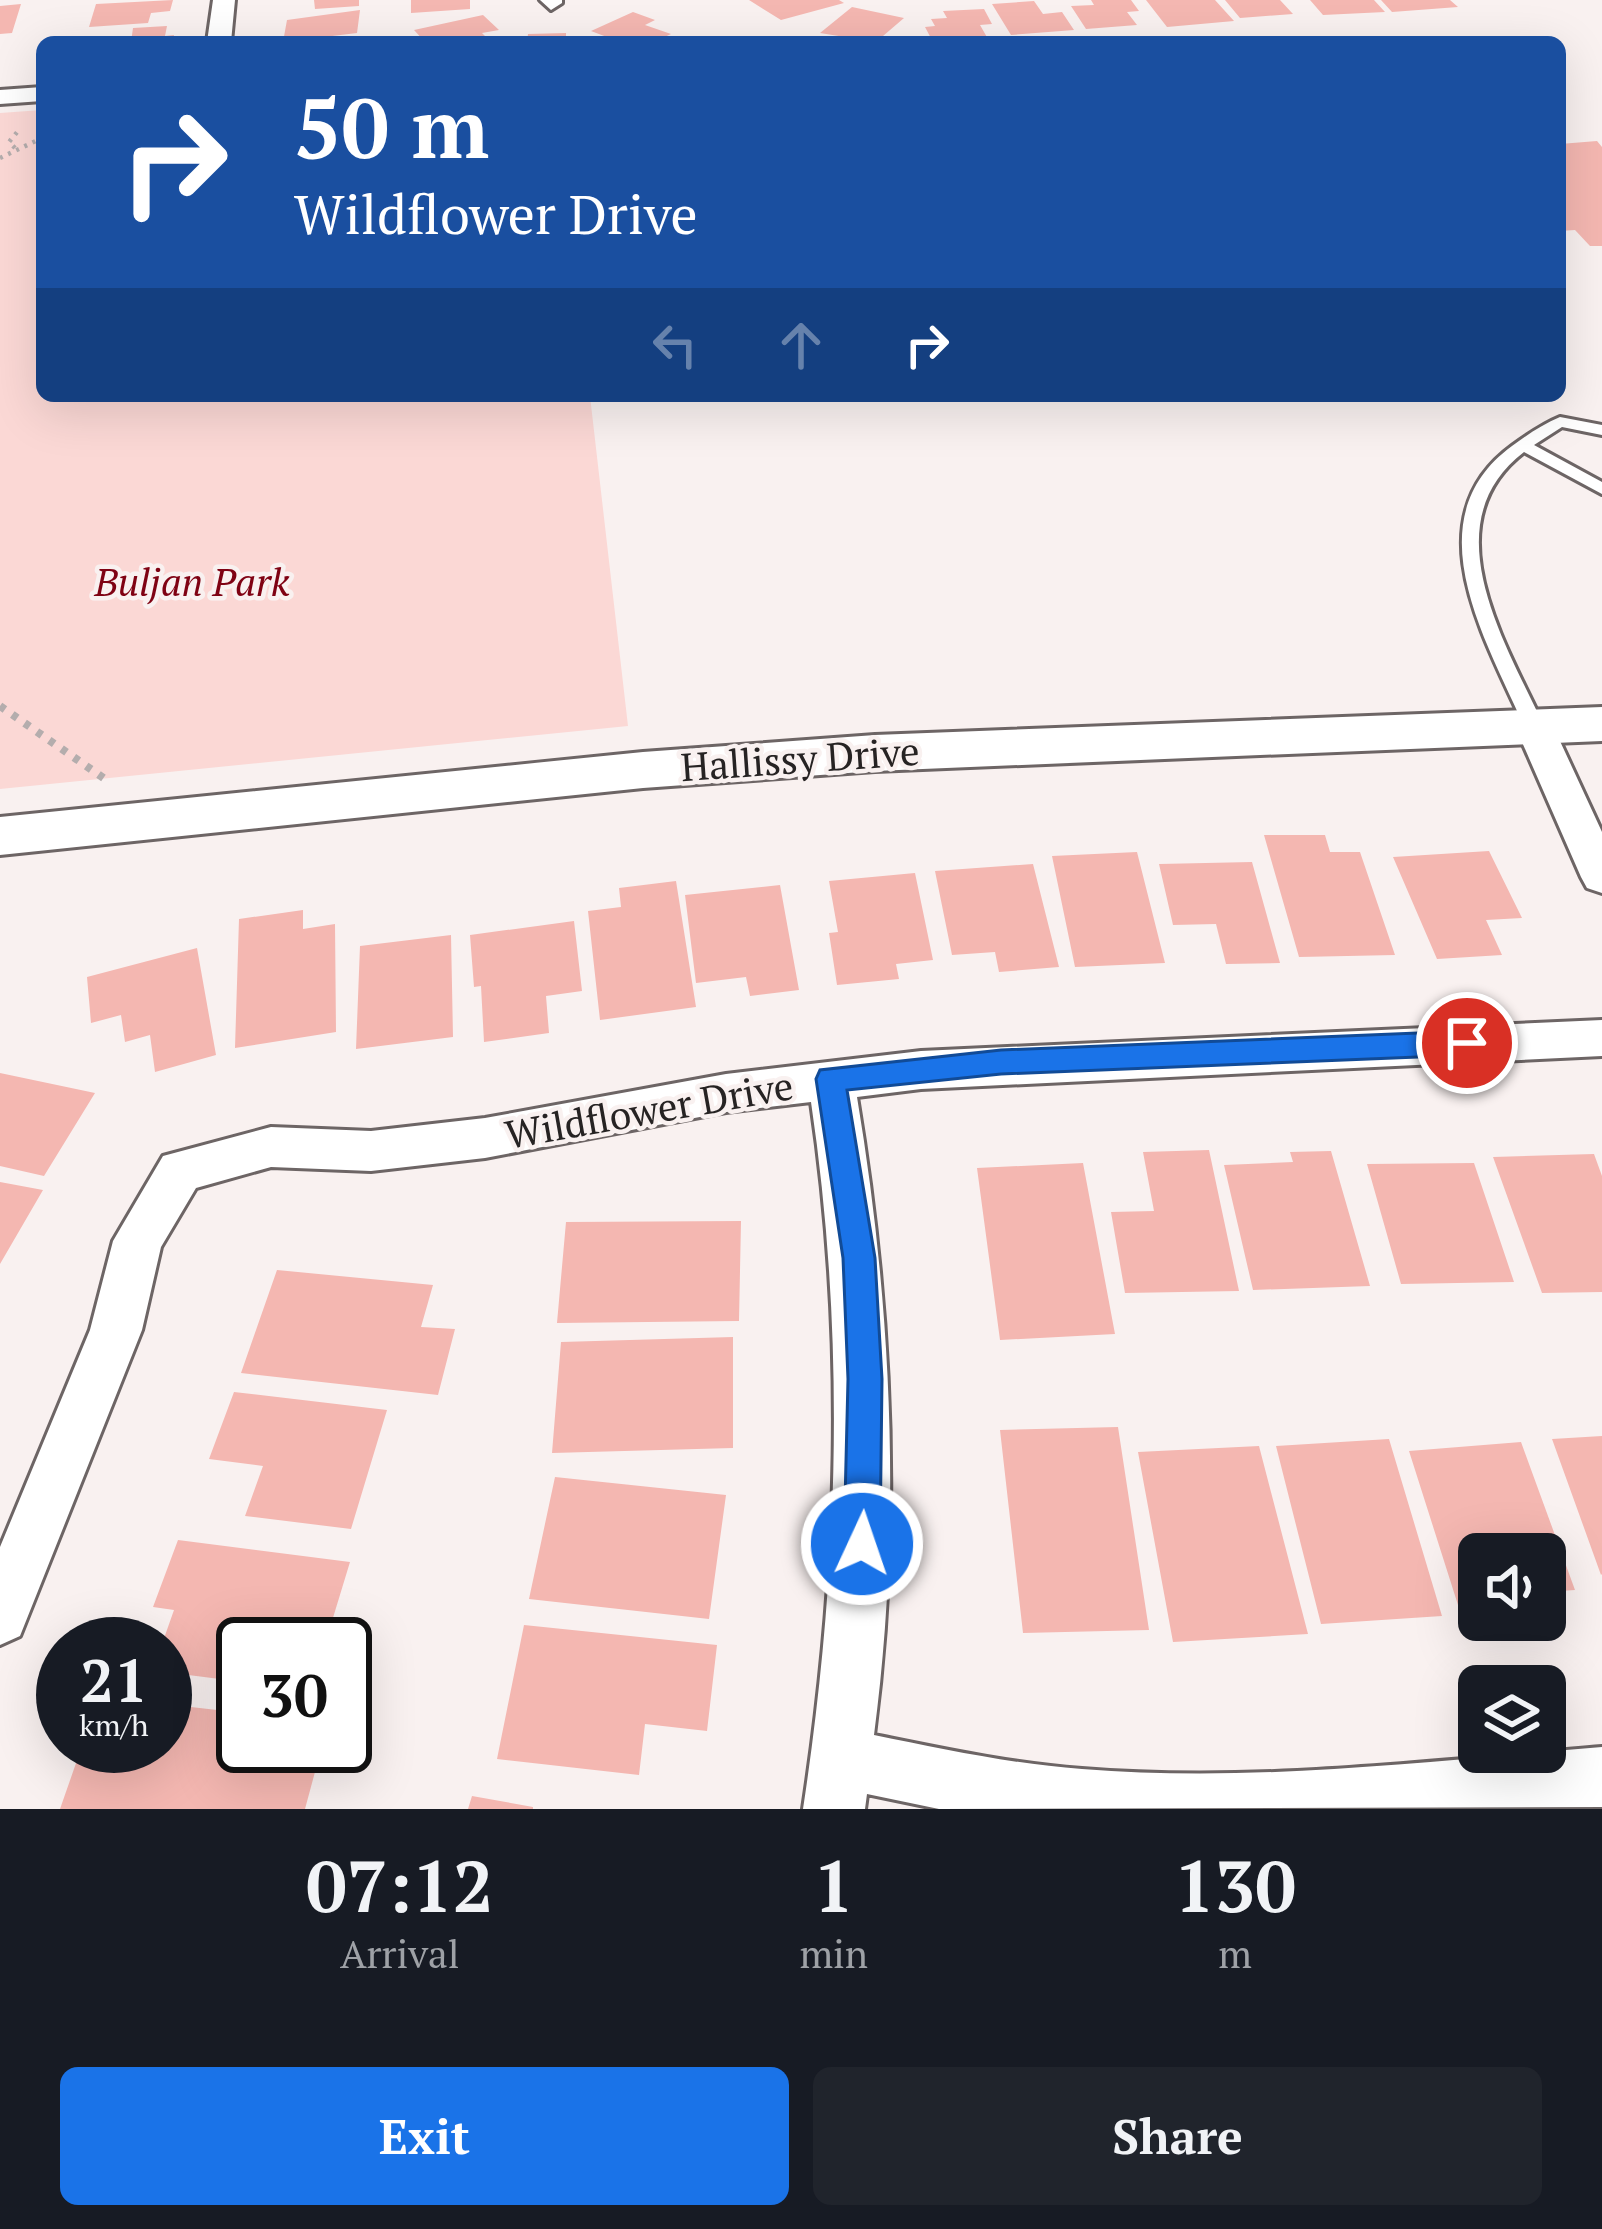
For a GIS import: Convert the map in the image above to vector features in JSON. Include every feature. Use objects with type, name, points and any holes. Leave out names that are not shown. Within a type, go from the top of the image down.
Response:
[{"type":"street","points":[[220,36],[224,0]]},
{"type":"street","points":[[0,97],[36,94]]},
{"type":"street","name":"Hallissy Drive","points":[[0,836],[621,772],[875,753],[1602,724]]},
{"type":"street","points":[[1534,726],[1602,877]]},
{"type":"street","name":"Wildflower Drive","points":[[0,1616],[116,1330],[138,1241],[180,1171],[271,1148],[370,1151],[485,1138],[831,1079],[1001,1062],[1602,1038]]},
{"type":"street","points":[[831,1079],[859,1258],[865,1379],[865,1504],[838,1784],[993,1790],[1113,1802],[1301,1802],[1602,1777]]},
{"type":"lane","points":[[1534,726],[1480,597],[1470,546],[1476,498],[1490,474],[1523,445],[1560,422],[1602,430]]},
{"type":"lane","points":[[1523,445],[1602,489]]},
{"type":"path","points":[[0,158],[36,141]]},
{"type":"path","points":[[0,706],[106,776],[97,826]]},
{"type":"green space","name":"Buljan Park","points":[[36,110],[36,402],[591,402],[628,726],[0,789],[0,113]]},
{"type":"building","points":[[173,0],[170,11],[151,13],[148,23],[89,27],[96,4]]},
{"type":"building","points":[[314,0],[359,0],[359,6],[315,9]]},
{"type":"building","points":[[411,0],[470,0],[470,9],[411,13]]},
{"type":"building","points":[[749,0],[839,0],[844,3],[781,20]]},
{"type":"building","points":[[1091,0],[1131,0],[1139,11],[1127,12],[1137,25],[1086,29],[1071,6],[1094,5]]},
{"type":"building","points":[[1146,0],[1215,0],[1234,21],[1167,27]]},
{"type":"building","points":[[1225,0],[1280,0],[1293,14],[1240,18]]},
{"type":"building","points":[[1310,0],[1374,0],[1385,12],[1323,15]]},
{"type":"building","points":[[1381,0],[1450,0],[1458,7],[1392,12]]},
{"type":"building","points":[[1034,1],[1043,14],[1062,12],[1074,30],[1011,35],[992,4]]},
{"type":"building","points":[[21,4],[12,33],[0,34],[0,6]]},
{"type":"building","points":[[852,7],[904,18],[883,36],[820,33]]},
{"type":"building","points":[[984,9],[992,24],[980,25],[986,36],[930,36],[925,27],[935,26],[931,19],[947,18],[943,11]]},
{"type":"building","points":[[360,10],[357,33],[284,36],[287,20]]},
{"type":"building","points":[[633,12],[655,20],[645,25],[671,34],[604,36],[591,31]]},
{"type":"building","points":[[483,15],[499,30],[482,33],[485,36],[420,36],[414,30]]},
{"type":"building","points":[[167,26],[165,36],[132,36],[133,28]]},
{"type":"building","points":[[566,33],[566,36],[528,36]]},
{"type":"building","points":[[1597,141],[1602,147],[1602,246],[1590,246],[1575,230],[1566,231],[1566,144]]},
{"type":"building","points":[[1264,835],[1325,835],[1330,852],[1360,852],[1395,955],[1299,957]]},
{"type":"building","points":[[1489,851],[1522,918],[1486,920],[1502,955],[1437,959],[1393,857]]},
{"type":"building","points":[[1137,852],[1165,963],[1075,967],[1052,856]]},
{"type":"building","points":[[1252,862],[1280,963],[1226,964],[1216,924],[1173,925],[1159,864]]},
{"type":"building","points":[[1033,864],[1059,967],[999,972],[995,952],[952,955],[935,871]]},
{"type":"building","points":[[915,873],[933,960],[896,964],[899,979],[837,985],[829,933],[838,932],[829,881]]},
{"type":"building","points":[[676,881],[696,1007],[600,1020],[588,911],[621,907],[619,888]]},
{"type":"building","points":[[780,885],[799,990],[750,996],[746,977],[696,983],[685,895]]},
{"type":"building","points":[[303,910],[303,929],[335,924],[336,1032],[235,1048],[239,919]]},
{"type":"building","points":[[574,921],[582,991],[546,996],[549,1033],[484,1042],[481,986],[474,987],[470,935]]},
{"type":"building","points":[[451,935],[453,1037],[356,1049],[360,946]]},
{"type":"building","points":[[197,948],[216,1055],[155,1072],[150,1035],[125,1042],[121,1015],[91,1023],[87,977]]},
{"type":"building","points":[[0,1073],[95,1093],[44,1176],[0,1166]]},
{"type":"building","points":[[1209,1150],[1239,1291],[1125,1293],[1111,1212],[1154,1211],[1143,1152]]},
{"type":"building","points":[[1331,1151],[1370,1286],[1253,1290],[1224,1165],[1293,1162],[1290,1152]]},
{"type":"building","points":[[1594,1154],[1602,1176],[1602,1292],[1542,1293],[1493,1157]]},
{"type":"building","points":[[1083,1163],[1115,1334],[1000,1340],[977,1168]]},
{"type":"building","points":[[1474,1163],[1514,1282],[1401,1284],[1367,1164]]},
{"type":"building","points":[[0,1182],[43,1190],[0,1264]]},
{"type":"building","points":[[741,1221],[739,1321],[557,1323],[566,1222]]},
{"type":"building","points":[[277,1270],[433,1285],[421,1327],[455,1329],[438,1395],[241,1373]]},
{"type":"building","points":[[733,1337],[733,1448],[552,1453],[561,1342]]},
{"type":"building","points":[[234,1392],[387,1410],[351,1529],[245,1516],[263,1466],[209,1459]]},
{"type":"building","points":[[1118,1427],[1149,1630],[1023,1633],[1000,1430]]},
{"type":"building","points":[[1602,1436],[1602,1574],[1601,1575],[1552,1439]]},
{"type":"building","points":[[1389,1439],[1442,1616],[1321,1624],[1276,1446]]},
{"type":"building","points":[[1521,1442],[1554,1533],[1458,1533],[1458,1605],[1409,1451]]},
{"type":"building","points":[[1259,1446],[1308,1634],[1173,1642],[1138,1452]]},
{"type":"building","points":[[555,1477],[726,1495],[709,1619],[529,1599]]},
{"type":"building","points":[[178,1540],[350,1562],[333,1617],[216,1617],[216,1679],[192,1675],[192,1617],[172,1617],[174,1610],[153,1607]]},
{"type":"building","points":[[1566,1565],[1575,1590],[1566,1591]]},
{"type":"building","points":[[524,1625],[717,1645],[707,1731],[645,1724],[639,1775],[497,1759]]},
{"type":"building","points":[[192,1707],[216,1710],[216,1773],[315,1773],[305,1809],[60,1809],[73,1773],[192,1773]]},
{"type":"building","points":[[472,1796],[533,1807],[533,1809],[468,1809]]},
{"type":"route","points":[[862,1544],[865,1379],[859,1258],[831,1079],[1001,1062],[1467,1043]]}]
